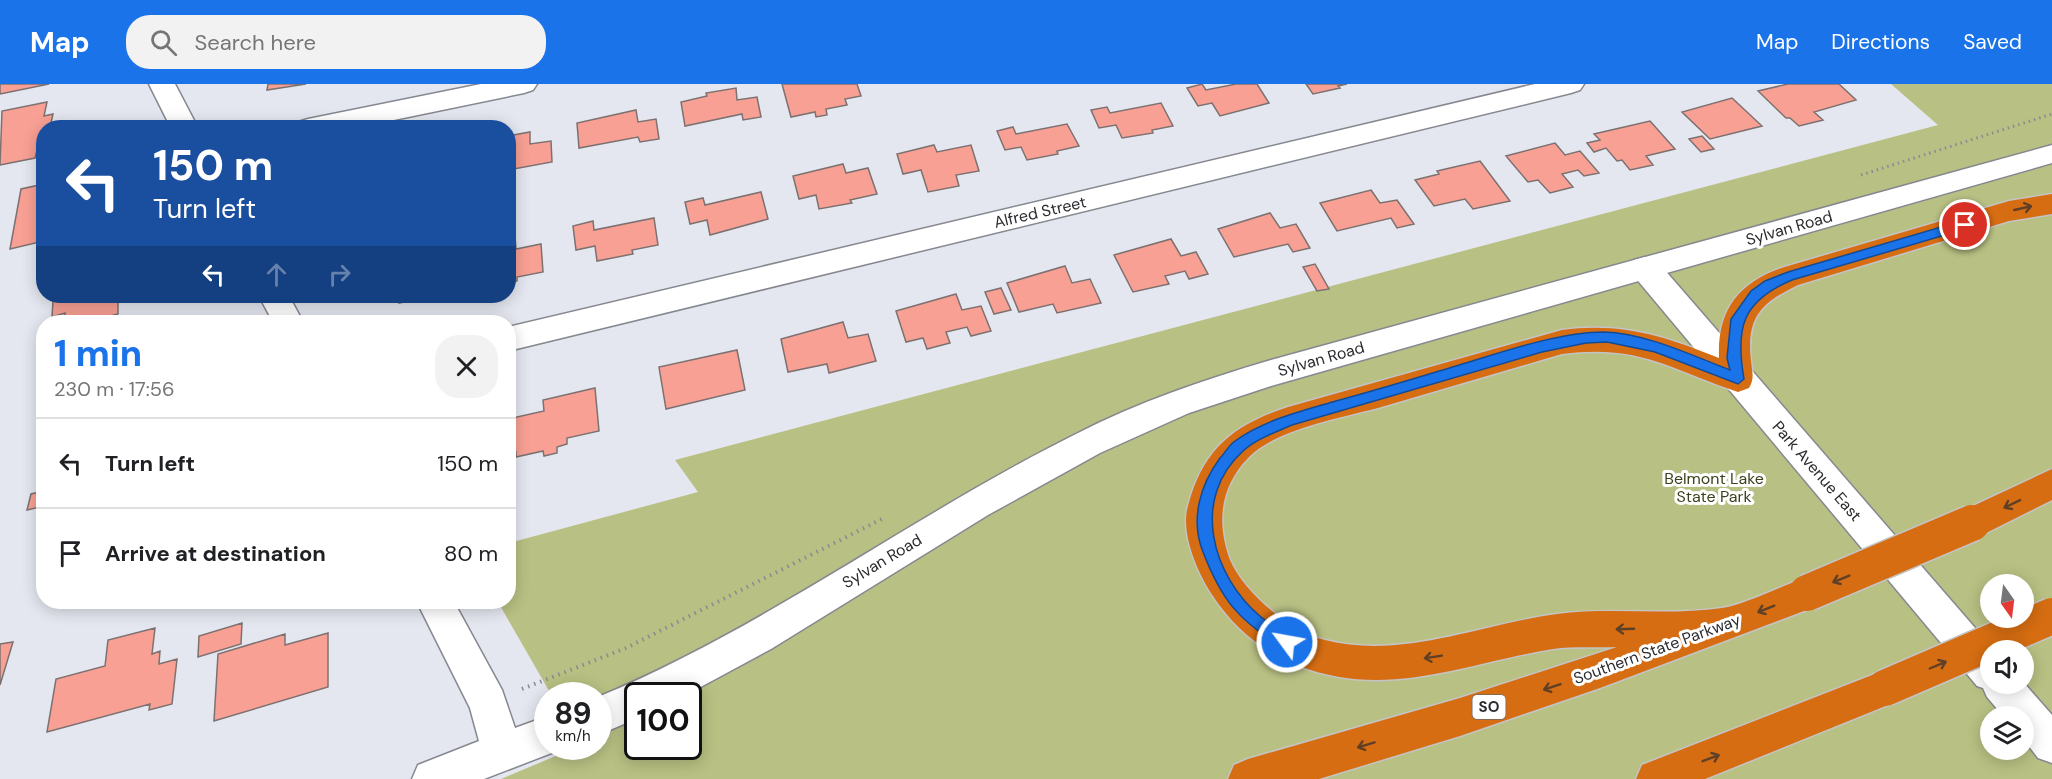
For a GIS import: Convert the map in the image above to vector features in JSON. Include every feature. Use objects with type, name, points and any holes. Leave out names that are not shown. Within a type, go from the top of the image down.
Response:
[{"type":"highway","points":[[1738,379],[1734,358],[1736,322],[1755,294],[1770,284],[2029,206],[2052,204]]},
{"type":"highway","points":[[1726,625],[1554,632],[1415,660],[1353,662],[1324,657],[1275,636],[1256,622],[1237,602],[1211,558],[1205,538],[1204,516],[1208,495],[1216,475],[1226,460],[1237,447],[1266,430],[1288,420],[1562,342],[1607,337],[1633,341],[1656,347],[1738,379]]},
{"type":"highway","name":"Southern State Parkway","points":[[1248,779],[1513,700],[1726,625],[1972,523],[2052,484]]},
{"type":"highway","points":[[1656,779],[1773,735],[2052,616]]},
{"type":"street","points":[[162,84],[180,120]]},
{"type":"street","points":[[347,120],[524,84]]},
{"type":"street","name":"Alfred Street","points":[[516,337],[1571,84]]},
{"type":"street","name":"Sylvan Road","points":[[673,682],[731,653],[1028,475],[1089,442],[1152,414],[1242,381],[2052,154]]},
{"type":"street","name":"Park Avenue East","points":[[1645,268],[1980,661]]},
{"type":"street","points":[[439,609],[488,703],[502,752]]},
{"type":"street","points":[[2009,694],[2052,744]]},
{"type":"street","points":[[432,779],[534,740]]},
{"type":"green space","name":"Belmont Lake State Park","points":[[1891,84],[2052,84],[2052,779],[501,779],[546,760],[612,760],[612,682],[544,682],[502,609],[516,609],[516,541],[698,492],[675,460],[1938,125]]},
{"type":"building","points":[[0,84],[49,84],[0,94]]},
{"type":"building","points":[[268,84],[306,84],[267,90]]},
{"type":"building","points":[[782,84],[857,84],[861,96],[845,99],[847,105],[826,109],[827,115],[816,117],[815,112],[791,117]]},
{"type":"building","points":[[1202,84],[1206,90],[1236,84],[1257,84],[1269,103],[1220,116],[1212,103],[1198,106],[1187,88]]},
{"type":"building","points":[[1306,84],[1347,84],[1338,86],[1340,88],[1313,94]]},
{"type":"building","points":[[1788,84],[1839,84],[1856,100],[1814,112],[1823,120],[1799,126],[1790,118],[1786,118],[1758,91]]},
{"type":"building","points":[[736,88],[737,100],[757,97],[761,117],[743,120],[742,114],[685,126],[681,102],[707,96],[706,93]]},
{"type":"building","points":[[1732,98],[1762,126],[1710,139],[1682,112]]},
{"type":"building","points":[[47,102],[44,116],[53,114],[52,120],[36,120],[35,158],[0,165],[2,111]]},
{"type":"building","points":[[1161,103],[1173,126],[1152,130],[1153,133],[1122,138],[1116,125],[1099,128],[1091,110],[1107,107],[1110,113]]},
{"type":"building","points":[[636,110],[638,122],[656,119],[659,139],[640,142],[638,137],[579,148],[577,123]]},
{"type":"building","points":[[1650,121],[1675,149],[1646,156],[1653,165],[1630,170],[1622,160],[1617,161],[1606,148],[1594,152],[1587,143],[1600,140],[1594,134]]},
{"type":"building","points":[[1067,124],[1079,146],[1057,151],[1058,154],[1027,160],[1021,147],[1005,150],[997,131],[1013,127],[1016,134]]},
{"type":"building","points":[[530,132],[530,144],[551,141],[552,162],[516,169],[516,135]]},
{"type":"building","points":[[1702,136],[1714,149],[1701,152],[1689,139]]},
{"type":"building","points":[[1555,143],[1565,155],[1580,151],[1599,173],[1584,176],[1578,170],[1562,174],[1573,187],[1550,193],[1538,180],[1528,182],[1506,156]]},
{"type":"building","points":[[934,145],[937,152],[971,145],[979,171],[956,175],[959,186],[928,192],[921,170],[903,174],[897,154]]},
{"type":"building","points":[[1480,161],[1510,201],[1473,209],[1465,199],[1434,206],[1415,180],[1439,174],[1437,171]]},
{"type":"building","points":[[843,164],[846,173],[868,168],[877,194],[850,200],[852,203],[819,209],[816,195],[799,199],[793,176]]},
{"type":"building","points":[[36,186],[36,243],[10,249],[21,189]]},
{"type":"building","points":[[1371,190],[1380,203],[1397,200],[1414,224],[1397,228],[1391,218],[1337,231],[1320,203]]},
{"type":"building","points":[[761,192],[768,219],[710,235],[707,220],[690,224],[685,202],[703,198],[705,205]]},
{"type":"building","points":[[1270,213],[1280,228],[1296,224],[1310,248],[1293,252],[1288,244],[1234,257],[1218,229]]},
{"type":"building","points":[[654,218],[658,245],[632,250],[633,254],[597,261],[595,246],[576,250],[573,226],[593,221],[594,230]]},
{"type":"building","points":[[1171,239],[1181,256],[1196,252],[1208,274],[1189,279],[1185,271],[1165,276],[1169,284],[1133,292],[1114,255]]},
{"type":"building","points":[[541,244],[543,272],[517,277],[517,281],[516,249]]},
{"type":"building","points":[[1315,264],[1329,289],[1317,291],[1303,267]]},
{"type":"building","points":[[1065,266],[1072,283],[1090,279],[1101,303],[1057,313],[1053,304],[1019,312],[1007,283]]},
{"type":"building","points":[[1001,288],[1011,310],[994,314],[985,292]]},
{"type":"building","points":[[956,294],[962,310],[981,306],[991,331],[971,336],[967,327],[946,332],[950,343],[927,349],[923,338],[906,342],[896,311]]},
{"type":"building","points":[[53,303],[118,303],[118,314],[114,315],[65,315],[65,313],[52,315]]},
{"type":"building","points":[[843,322],[848,338],[868,334],[876,361],[829,373],[827,364],[788,372],[781,339]]},
{"type":"building","points":[[737,350],[745,390],[666,409],[659,367]]},
{"type":"building","points":[[595,388],[599,431],[567,438],[567,444],[557,447],[557,453],[544,456],[543,451],[516,457],[516,417],[544,411],[543,400]]},
{"type":"building","points":[[36,493],[36,508],[27,510],[31,494]]},
{"type":"building","points":[[242,623],[241,644],[198,657],[199,636]]},
{"type":"building","points":[[155,628],[152,654],[160,651],[159,664],[177,659],[172,704],[149,710],[150,704],[47,732],[56,679],[105,666],[108,640]]},
{"type":"building","points":[[328,633],[328,687],[214,721],[218,654],[285,634],[285,645]]},
{"type":"building","points":[[13,642],[0,685],[0,644]]},
{"type":"route","points":[[1287,642],[1256,622],[1237,602],[1221,578],[1211,558],[1205,538],[1204,516],[1208,495],[1216,475],[1237,447],[1250,438],[1288,420],[1542,347],[1586,338],[1607,337],[1656,347],[1738,379],[1733,340],[1736,322],[1755,294],[1770,284],[1788,277],[1965,225]]}]
